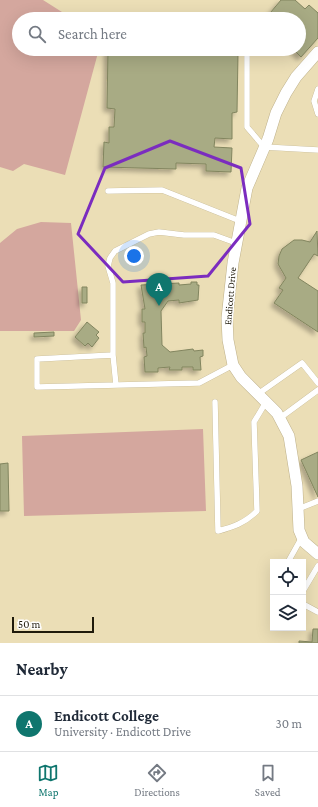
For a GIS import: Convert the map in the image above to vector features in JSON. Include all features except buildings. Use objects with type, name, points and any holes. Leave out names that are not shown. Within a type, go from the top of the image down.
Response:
[{"type":"street","name":"Endicott Drive","points":[[318,52],[296,77],[286,93],[276,113],[247,188],[236,243],[227,318],[228,340],[233,365],[241,377],[280,418],[289,436],[294,456],[298,530],[304,542],[318,554]]},
{"type":"lane","points":[[246,56],[248,127],[264,147],[318,150]]},
{"type":"lane","points":[[318,89],[314,101],[318,114]]},
{"type":"lane","points":[[108,191],[162,190],[240,221]]},
{"type":"lane","points":[[116,385],[113,356],[113,283],[108,266],[110,258],[115,251],[149,234],[159,232],[184,235],[214,234],[236,243]]},
{"type":"lane","points":[[113,356],[37,359],[37,387],[199,383],[233,365]]},
{"type":"lane","points":[[214,402],[218,530],[235,526],[248,520],[257,511],[254,422],[262,398],[302,363],[318,383]]},
{"type":"lane","points":[[280,418],[318,390]]},
{"type":"lane","points":[[297,510],[318,502]]},
{"type":"lane","points":[[290,559],[302,536]]},
{"type":"lane","points":[[306,586],[318,566]]},
{"type":"lane","points":[[306,606],[318,612]]},
{"type":"highlighted area","points":[[170,141],[241,168],[250,224],[208,276],[123,282],[78,234],[105,168]]},
{"type":"shaded area","points":[[0,0],[43,0],[62,12],[12,12],[12,56],[97,56],[65,175],[24,164],[13,171],[0,167]]},
{"type":"shaded area","points":[[41,222],[71,223],[81,320],[74,331],[0,331],[0,243],[17,229]]},
{"type":"shaded area","points":[[203,429],[206,511],[24,516],[22,436]]},
{"type":"place","name":"Endicott College","points":[[159,306]]}]
